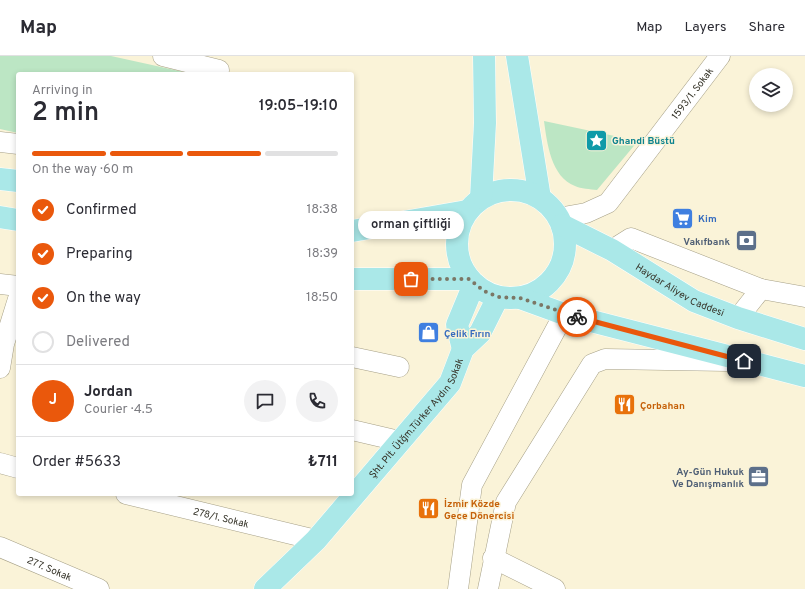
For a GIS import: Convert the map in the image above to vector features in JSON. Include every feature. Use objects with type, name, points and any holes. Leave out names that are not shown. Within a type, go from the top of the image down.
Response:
[{"type":"main road","points":[[474,205],[485,123],[484,56]]},
{"type":"main road","points":[[517,56],[540,198]]},
{"type":"main road","points":[[0,179],[16,181]]},
{"type":"main road","points":[[520,298],[534,293],[546,286],[558,270],[565,252],[565,239],[560,222],[547,204],[540,198],[522,191],[508,190],[494,192],[474,205],[461,222],[457,233],[456,246],[462,269],[472,282],[484,291],[498,297],[520,298],[564,314],[805,376]]},
{"type":"main road","points":[[354,231],[474,205]]},
{"type":"main road","points":[[0,217],[16,220]]},
{"type":"main road","name":"Haydar Aliyev Caddesi","points":[[560,222],[612,250],[694,301],[738,318],[805,339]]},
{"type":"main road","points":[[354,279],[472,282]]},
{"type":"main road","name":"Şht. Plt. Ütğm.Türker Aydın Sokak","points":[[463,349],[457,325],[472,282]]},
{"type":"main road","name":"Şht. Plt. Ütğm.Türker Aydın Sokak","points":[[354,495],[450,382],[463,349],[480,333],[498,297]]},
{"type":"main road","name":"Şht. Plt. Ütğm.Türker Aydın Sokak","points":[[265,589],[316,540],[353,496]]},
{"type":"street","points":[[163,56],[220,66]]},
{"type":"street","name":"1593/1. Sokak","points":[[560,222],[586,213],[608,202],[720,56]]},
{"type":"street","points":[[0,142],[16,144]]},
{"type":"street","points":[[612,250],[632,238],[761,288],[805,297]]},
{"type":"street","points":[[0,284],[16,286]]},
{"type":"street","points":[[738,318],[761,288]]},
{"type":"street","points":[[0,368],[16,307]]},
{"type":"street","points":[[458,589],[472,485],[564,314]]},
{"type":"street","points":[[354,358],[398,367]]},
{"type":"street","points":[[488,589],[493,558],[506,502],[592,364],[605,359],[744,361]]},
{"type":"street","points":[[354,431],[399,442]]},
{"type":"street","points":[[0,463],[16,467]]},
{"type":"street","name":"278/1. Sokak","points":[[134,496],[316,540]]},
{"type":"street","name":"277. Sokak","points":[[0,547],[99,589]]},
{"type":"street","points":[[493,558],[556,589]]},
{"type":"green space","points":[[0,56],[111,56],[184,72],[16,72],[16,133],[0,129]]},
{"type":"green space","points":[[544,121],[638,141],[597,190],[580,188],[567,182],[555,167],[549,149]]},
{"type":"way so far","points":[[411,279],[469,279],[484,291],[498,297],[520,298],[564,314],[577,317]]},
{"type":"place","name":"Ghandi Büstü","points":[[597,140]]},
{"type":"place","name":"Kim","points":[[682,218]]},
{"type":"place","name":"Vakıfbank","points":[[746,241]]},
{"type":"place","name":"orman çiftliği","points":[[411,279]]},
{"type":"place","name":"Çelik Fırın","points":[[428,333]]},
{"type":"place","name":"Çorbahan","points":[[625,405]]},
{"type":"place","name":"Ay-Gün Hukuk Ve Danışmanlık","points":[[759,477]]},
{"type":"place","name":"İzmir Közde Gece Dönercisi","points":[[428,509]]},
{"type":"route","points":[[577,317],[744,361]]}]
